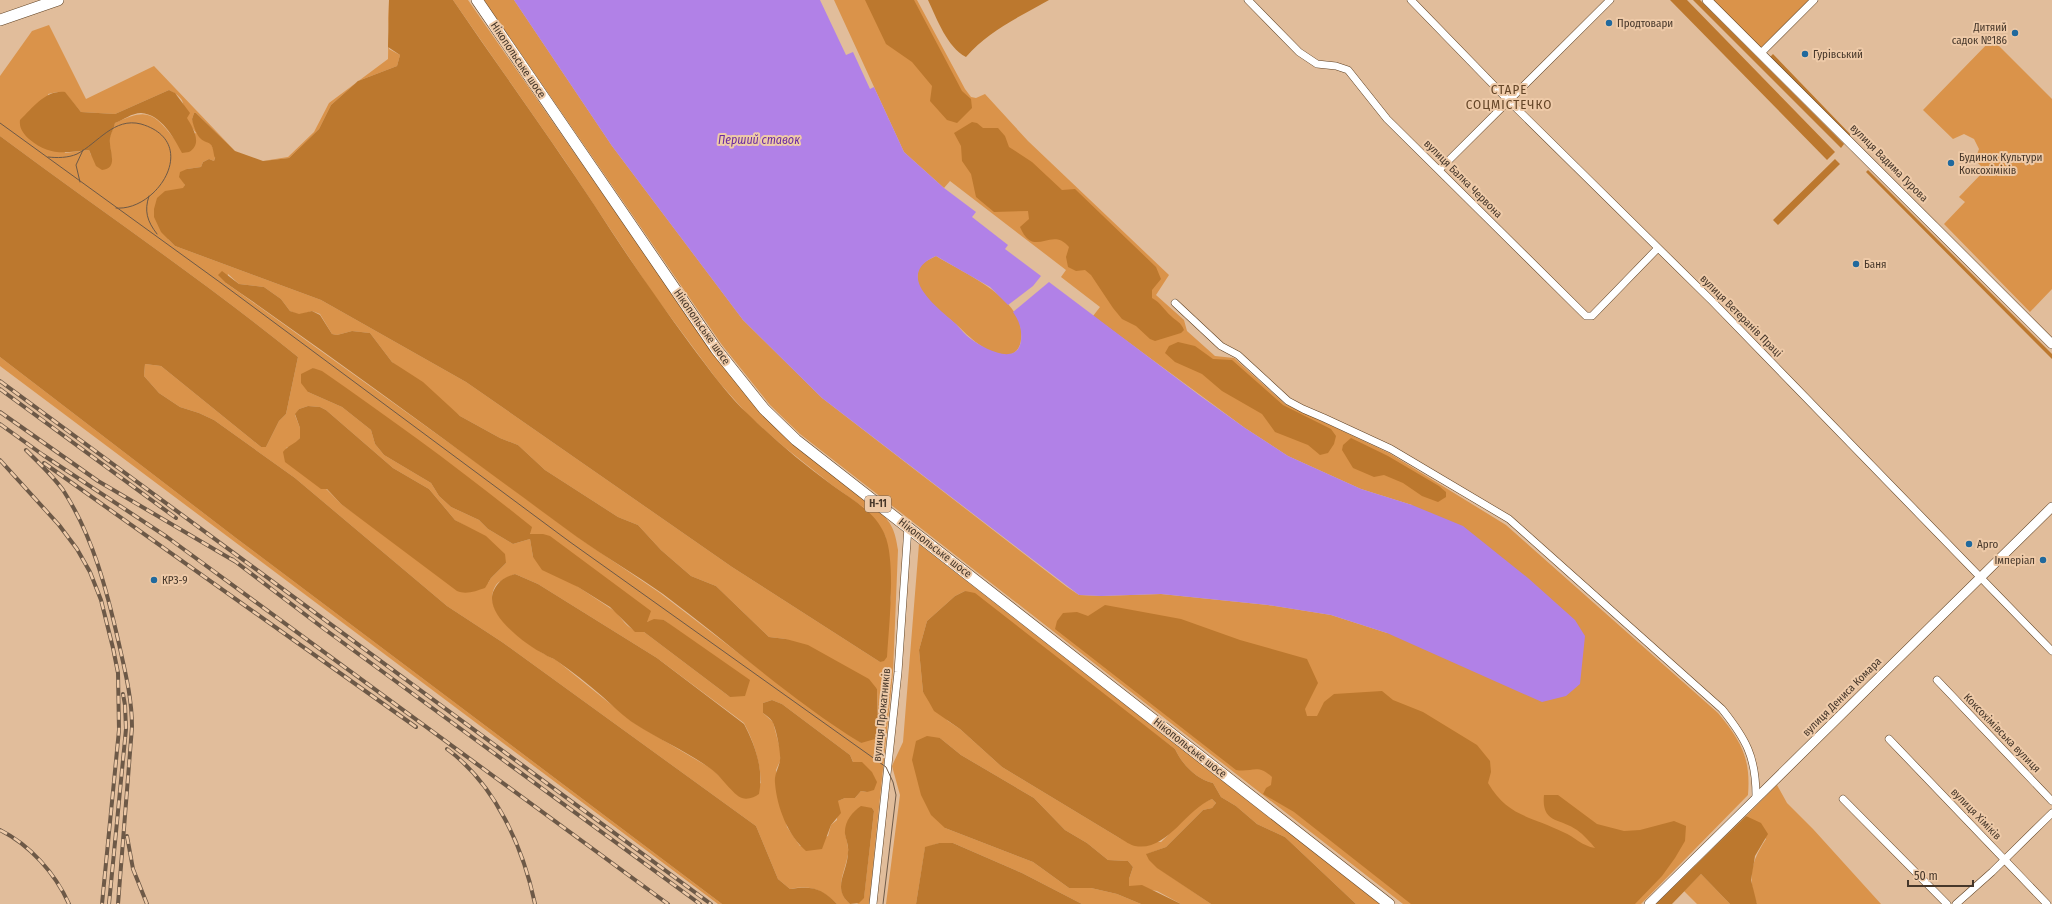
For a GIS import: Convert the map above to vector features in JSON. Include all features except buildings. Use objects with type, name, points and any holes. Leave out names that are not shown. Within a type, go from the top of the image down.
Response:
[{"type":"main road","points":[[0,20],[58,0]]},
{"type":"main road","name":"Нікопольське шосе","points":[[477,0],[716,349],[764,409],[796,440],[1389,904]]},
{"type":"street","name":"вулиця Балка Червона","points":[[1248,0],[1299,52],[1317,64],[1336,66],[1348,70],[1387,119],[1586,316],[1592,316],[1658,248]]},
{"type":"street","name":"вулиця Ветеранів Праці","points":[[1411,0],[1509,101],[1658,248],[2052,651]]},
{"type":"street","points":[[1439,170],[1610,0]]},
{"type":"street","name":"вулиця Вадима Гурова","points":[[1707,0],[2052,344]]},
{"type":"street","points":[[1760,53],[1814,0]]},
{"type":"street","points":[[1175,302],[1221,346],[1238,355],[1288,401],[1303,410],[1391,449],[1510,519],[1722,709],[1739,730],[1748,746],[1756,776],[1756,796]]},
{"type":"street","name":"вулиця Дениса Комара","points":[[1649,904],[1756,796],[2052,507]]},
{"type":"street","name":"вулиця Прокатників","points":[[873,904],[898,672],[908,527]]},
{"type":"street","name":"Коксохімівська вулиця","points":[[1937,680],[2052,801]]},
{"type":"street","name":"вулиця Хіміків","points":[[1889,739],[2047,904]]},
{"type":"street","points":[[1843,799],[1947,904]]},
{"type":"street","points":[[1956,904],[2052,813]]},
{"type":"shaded area","points":[[389,0],[453,0],[560,154],[641,276],[718,382],[742,408],[800,461],[862,506],[881,527],[888,547],[891,577],[887,657],[884,661],[880,662],[732,567],[466,382],[321,300],[175,246],[161,232],[154,217],[154,209],[157,198],[165,191],[183,188],[185,185],[179,177],[180,172],[187,169],[201,167],[203,162],[209,159],[214,161],[215,158],[212,146],[202,140],[196,131],[192,119],[194,113],[196,113],[235,151],[263,161],[289,158],[319,129],[331,105],[358,81],[397,66],[400,55],[388,47]]},
{"type":"shaded area","points":[[453,0],[468,0],[712,351],[761,413],[877,509],[892,527],[896,537],[898,550],[893,672],[869,904],[857,904],[864,897],[874,811],[872,808],[845,832],[848,851],[841,887],[842,893],[850,904],[837,904],[816,889],[790,889],[778,879],[756,826],[502,642],[447,606],[295,478],[214,420],[180,407],[159,393],[144,376],[145,364],[161,366],[261,447],[266,447],[279,421],[286,414],[298,357],[188,272],[0,136],[0,76],[32,31],[49,25],[86,99],[154,66],[235,151],[196,113],[194,113],[192,119],[196,131],[199,136],[210,142],[215,158],[214,161],[209,159],[203,162],[201,167],[187,169],[182,179],[185,185],[168,239],[175,246],[321,300],[466,382],[732,567],[880,662],[891,597],[889,554],[885,535],[863,507],[832,485],[783,446],[748,415],[718,381],[652,292],[565,161]],"holes":[[[169,90],[179,97],[183,103],[187,119],[196,133],[176,141],[156,119],[143,114],[135,115],[115,123],[109,139],[112,160],[91,155],[89,150],[65,153],[48,94],[57,92],[65,93],[81,112],[115,114]],[[228,274],[239,284],[264,287],[281,299],[290,311],[299,315],[312,311],[320,314],[332,334],[337,335],[352,331],[370,333],[392,362],[460,416],[500,438],[518,445],[545,470],[618,517],[638,525],[661,550],[691,576],[716,586],[769,637],[786,639],[877,689],[878,714],[861,743],[776,682],[660,593],[579,538],[498,478],[226,283]],[[313,368],[646,622],[664,620],[673,627],[730,697],[644,632],[639,632],[631,628],[616,612],[533,557],[530,539],[513,544],[488,529],[479,520],[451,507],[439,496],[431,483],[384,455],[375,444],[371,430],[342,407],[308,392]],[[308,406],[320,407],[326,410],[393,468],[429,489],[455,520],[469,528],[506,563],[488,583],[358,516],[341,504],[286,448],[294,445],[300,438],[300,428],[295,415],[299,409]],[[515,574],[538,584],[657,658],[744,723],[756,752],[761,783],[737,794],[712,769],[634,723],[556,660],[522,639],[501,618],[494,607],[492,596],[496,585],[502,580]],[[772,700],[782,704],[850,755],[867,792],[861,791],[855,798],[845,798],[838,801],[837,820],[831,825],[828,836],[800,846],[787,827],[776,770],[780,761],[780,749],[773,722],[763,713],[763,703]]]},
{"type":"shaded area","points":[[484,0],[514,0],[612,146],[743,320],[822,398],[1067,587],[1079,595],[1101,596],[1161,594],[1268,605],[1331,615],[1387,633],[1412,505],[1361,489],[1288,456],[1245,428],[1093,316],[1100,307],[1061,277],[1066,270],[950,181],[944,188],[904,152],[834,0],[917,0],[965,89],[971,97],[976,98],[985,94],[1028,141],[1169,275],[1156,295],[1184,320],[1187,331],[1215,356],[1234,358],[1285,404],[1389,453],[1506,525],[1718,713],[1733,732],[1743,751],[1748,771],[1748,795],[1641,904],[1403,904],[800,434],[770,405],[722,345]]},
{"type":"shaded area","points":[[865,0],[914,0],[962,91],[971,99],[972,108],[957,123],[947,120],[930,101],[932,86],[912,62],[886,44]]},
{"type":"shaded area","points":[[928,0],[1049,0],[994,32],[966,57],[953,47],[948,40]]},
{"type":"shaded area","points":[[1670,0],[1687,0],[1835,152],[1827,160]]},
{"type":"shaded area","points":[[1693,0],[1700,0],[1844,144],[1841,148]]},
{"type":"shaded area","points":[[1707,0],[1814,0],[1761,53]]},
{"type":"shaded area","points":[[388,32],[389,49],[400,55],[397,66],[359,81],[388,59]]},
{"type":"shaded area","points":[[1992,39],[2052,99],[2052,289],[2030,312],[1944,224],[1965,202],[1959,197],[1985,170],[1975,160],[1979,149],[1974,139],[1964,134],[1953,139],[1923,110]]},
{"type":"shaded area","points":[[1773,54],[1851,135],[1848,138],[1770,57]]},
{"type":"shaded area","points":[[355,83],[331,105],[319,129],[289,158],[263,161],[288,157],[314,132],[329,103]]},
{"type":"shaded area","points":[[169,90],[175,93],[190,113],[187,118],[194,131],[196,140],[193,149],[189,152],[182,153],[171,134],[161,122],[148,114],[138,113],[115,123],[110,138],[112,157],[111,166],[102,170],[96,166],[89,150],[72,152],[50,151],[29,139],[20,126],[20,120],[35,105],[45,97],[58,92],[65,92],[81,112],[115,114]]},
{"type":"shaded area","points":[[972,122],[977,123],[983,128],[998,128],[1005,136],[1009,147],[1032,162],[1062,190],[1075,189],[1156,267],[1161,279],[1152,290],[1152,298],[1180,323],[1184,330],[1181,333],[1155,341],[1150,339],[1136,326],[1122,319],[1091,275],[1085,270],[1076,271],[1068,267],[1066,257],[1069,247],[1062,241],[1056,239],[1037,242],[1031,241],[1025,236],[1020,227],[1029,219],[1028,211],[994,212],[976,197],[971,174],[962,161],[961,146],[954,133]]},
{"type":"shaded area","points":[[0,136],[188,272],[298,357],[286,414],[279,421],[266,447],[261,447],[161,366],[145,364],[144,376],[159,393],[180,407],[214,420],[295,478],[447,606],[502,642],[756,826],[778,879],[790,889],[816,889],[826,894],[837,904],[722,904],[236,538],[0,357]]},
{"type":"shaded area","points":[[1835,159],[1840,164],[1778,225],[1773,220]]},
{"type":"shaded area","points":[[1868,170],[2052,354],[2052,359],[1866,172]]},
{"type":"shaded area","points":[[936,256],[991,289],[1004,300],[1014,312],[1020,325],[1021,339],[1020,346],[1015,352],[1008,355],[1000,355],[984,348],[969,337],[925,296],[920,288],[918,272],[922,264]]},
{"type":"shaded area","points":[[222,271],[239,284],[264,287],[281,299],[290,311],[299,314],[312,311],[320,315],[332,334],[337,335],[352,331],[370,333],[392,362],[423,382],[460,416],[500,438],[518,445],[545,470],[618,517],[638,525],[661,550],[691,576],[716,586],[769,637],[786,639],[808,645],[869,679],[877,689],[878,725],[875,739],[861,743],[835,726],[785,690],[663,594],[642,579],[598,552],[359,377],[226,283],[218,275]]},
{"type":"shaded area","points":[[1178,342],[1195,346],[1213,359],[1232,360],[1283,405],[1331,429],[1336,436],[1334,444],[1328,453],[1320,455],[1308,445],[1275,432],[1262,414],[1222,391],[1202,374],[1175,362],[1165,353],[1169,346]]},
{"type":"shaded area","points":[[0,357],[236,538],[722,904],[718,904],[0,366]]},
{"type":"shaded area","points":[[313,368],[322,371],[481,486],[532,527],[530,534],[543,534],[550,536],[651,611],[647,622],[654,619],[664,620],[750,680],[745,696],[730,697],[644,632],[635,632],[610,607],[578,587],[542,570],[533,557],[530,539],[513,544],[488,529],[479,520],[451,507],[439,496],[431,483],[384,455],[375,444],[371,430],[342,407],[308,392],[301,383],[301,374]]},
{"type":"shaded area","points":[[308,406],[320,407],[326,410],[393,468],[429,489],[455,520],[486,536],[505,554],[506,563],[491,578],[485,588],[467,593],[457,591],[341,504],[327,489],[321,489],[285,462],[283,452],[300,438],[300,428],[295,414],[299,409]]},
{"type":"shaded area","points":[[1351,438],[1388,456],[1439,486],[1446,492],[1446,497],[1438,502],[1422,496],[1403,483],[1384,475],[1374,477],[1353,468],[1342,450],[1343,445]]},
{"type":"shaded area","points":[[919,544],[1380,904],[1356,904],[1285,837],[1257,824],[1236,806],[1221,797],[1213,783],[1201,778],[1190,770],[1175,749],[965,591],[955,596],[927,621],[919,650],[923,692],[948,721],[960,729],[1002,767],[1121,839],[1161,842],[1200,804],[1212,799],[1216,803],[1212,808],[1203,810],[1166,847],[1147,854],[1158,868],[1211,904],[1181,904],[1157,891],[1129,886],[1129,879],[1133,867],[1128,861],[1108,860],[1087,843],[1065,830],[1034,798],[961,755],[940,738],[945,828],[1033,862],[1069,888],[1091,888],[1117,894],[1141,904],[1082,904],[1022,873],[953,843],[939,843],[925,848],[916,904],[886,904],[900,795],[892,766],[903,742]]},
{"type":"shaded area","points":[[515,574],[538,584],[657,658],[744,724],[752,740],[758,758],[760,775],[759,794],[744,799],[738,796],[711,769],[693,757],[644,730],[623,715],[592,687],[569,669],[536,650],[517,636],[500,618],[494,608],[492,599],[494,590],[500,581]]},
{"type":"shaded area","points":[[965,591],[975,593],[1175,749],[1190,770],[1201,778],[1213,783],[1221,797],[1236,806],[1257,824],[1285,837],[1356,904],[1211,904],[1157,868],[1149,860],[1146,854],[1166,847],[1203,810],[1212,808],[1216,803],[1212,799],[1202,804],[1166,837],[1157,843],[1146,846],[1135,846],[1129,844],[1002,767],[960,729],[934,711],[923,692],[919,650],[927,621],[955,596]]},
{"type":"shaded area","points":[[1105,605],[1181,619],[1240,640],[1307,659],[1318,683],[1305,709],[1307,716],[1317,716],[1324,702],[1334,694],[1382,691],[1393,700],[1423,712],[1477,745],[1490,761],[1491,772],[1488,783],[1504,803],[1512,809],[1567,834],[1590,847],[1595,848],[1577,830],[1549,816],[1544,804],[1544,795],[1558,795],[1597,824],[1624,831],[1640,830],[1674,821],[1686,826],[1685,841],[1662,876],[1635,904],[1411,904],[1294,812],[1263,794],[1266,788],[1271,785],[1272,777],[1267,773],[1258,769],[1242,771],[1236,770],[1055,629],[1057,621],[1063,613],[1077,612],[1088,616]]},
{"type":"shaded area","points":[[772,700],[782,704],[850,755],[853,762],[862,762],[872,772],[877,782],[874,790],[867,792],[861,791],[855,798],[845,798],[838,801],[841,813],[831,825],[822,849],[806,851],[794,837],[784,820],[778,802],[775,783],[775,777],[780,760],[778,740],[772,721],[763,713],[763,703]]},
{"type":"shaded area","points":[[927,736],[940,738],[961,755],[1034,798],[1065,830],[1087,843],[1108,860],[1128,861],[1133,867],[1129,879],[1129,886],[1142,885],[1181,904],[1141,904],[1117,894],[1091,888],[1069,888],[1033,862],[945,828],[931,815],[921,795],[912,760],[916,741]]},
{"type":"shaded area","points":[[1777,785],[1787,803],[1813,829],[1881,904],[1757,904],[1752,886],[1752,870],[1757,855],[1766,839],[1746,816]]},
{"type":"shaded area","points":[[861,806],[872,808],[874,811],[864,898],[859,903],[850,904],[844,898],[841,886],[848,850],[845,830],[849,818]]},
{"type":"shaded area","points":[[1746,816],[1761,823],[1768,834],[1755,856],[1751,880],[1757,904],[1730,904],[1701,874],[1672,904],[1656,904]]},
{"type":"shaded area","points":[[939,843],[953,843],[1022,873],[1082,904],[916,904],[925,847]]},
{"type":"shaded area","points":[[1701,874],[1730,904],[1697,904],[1684,891]]},
{"type":"water","name":"Перший ставок","points":[[514,0],[820,0],[846,55],[853,52],[870,89],[874,87],[904,152],[944,188],[976,212],[972,217],[1008,245],[1005,249],[1041,276],[1033,286],[1008,305],[990,287],[936,256],[924,264],[918,272],[918,281],[923,291],[930,300],[967,336],[983,347],[999,353],[1013,353],[1018,349],[1021,341],[1021,330],[1013,312],[1049,282],[1199,395],[1245,428],[1288,456],[1361,489],[1412,505],[1463,526],[1528,578],[1575,620],[1585,636],[1580,684],[1566,696],[1542,702],[1387,633],[1331,615],[1268,605],[1161,594],[1101,596],[1079,595],[822,398],[743,320],[612,146]]},
{"type":"tram line","points":[[0,123],[221,283],[570,542],[886,767],[893,782],[896,795],[883,904]]},
{"type":"tram line","points":[[48,157],[55,158],[77,154],[107,132],[123,124],[141,124],[159,133],[169,145],[171,160],[167,174],[158,188],[146,199],[131,206],[116,208]]},
{"type":"tram line","points":[[80,182],[76,165],[83,150]]},
{"type":"tram line","points":[[149,196],[147,201],[147,216],[157,234]]},
{"type":"railway","points":[[0,381],[711,904]]},
{"type":"railway","points":[[0,389],[176,518]]},
{"type":"railway","points":[[0,412],[98,481],[236,562]]},
{"type":"railway","points":[[0,424],[43,455],[167,537],[668,904]]},
{"type":"railway","points":[[26,450],[50,474],[63,490],[83,526],[104,584],[126,674],[131,706],[132,727],[118,904]]},
{"type":"railway","points":[[0,460],[59,525],[77,549],[90,572],[101,600],[113,648],[118,673],[119,730],[102,904]]},
{"type":"railway","points":[[44,463],[416,727]]},
{"type":"railway","points":[[232,559],[323,628],[700,904]]},
{"type":"railway","points":[[109,904],[126,729],[123,694]]},
{"type":"railway","points":[[447,749],[464,763],[493,798],[515,839],[530,882],[535,904]]},
{"type":"railway","points":[[0,830],[11,836],[40,861],[57,881],[69,904]]},
{"type":"railway","points":[[127,836],[133,869],[147,904]]},
{"type":"place","name":"Продтовари","points":[[1609,23]]},
{"type":"place","name":"Дитяий садок №186","points":[[2015,33]]},
{"type":"place","name":"Гурівський","points":[[1805,54]]},
{"type":"place","name":"Будинок Культури Коксохіміків","points":[[1951,163]]},
{"type":"place","name":"Баня","points":[[1856,264]]},
{"type":"place","name":"Арго","points":[[1969,544]]},
{"type":"place","name":"Імперіал","points":[[2043,560]]},
{"type":"place","name":"КРЗ-9","points":[[154,580]]},
{"type":"district","name":"СТАРЕ СОЦМІСТЕЧКО","points":[[1509,96]]}]
